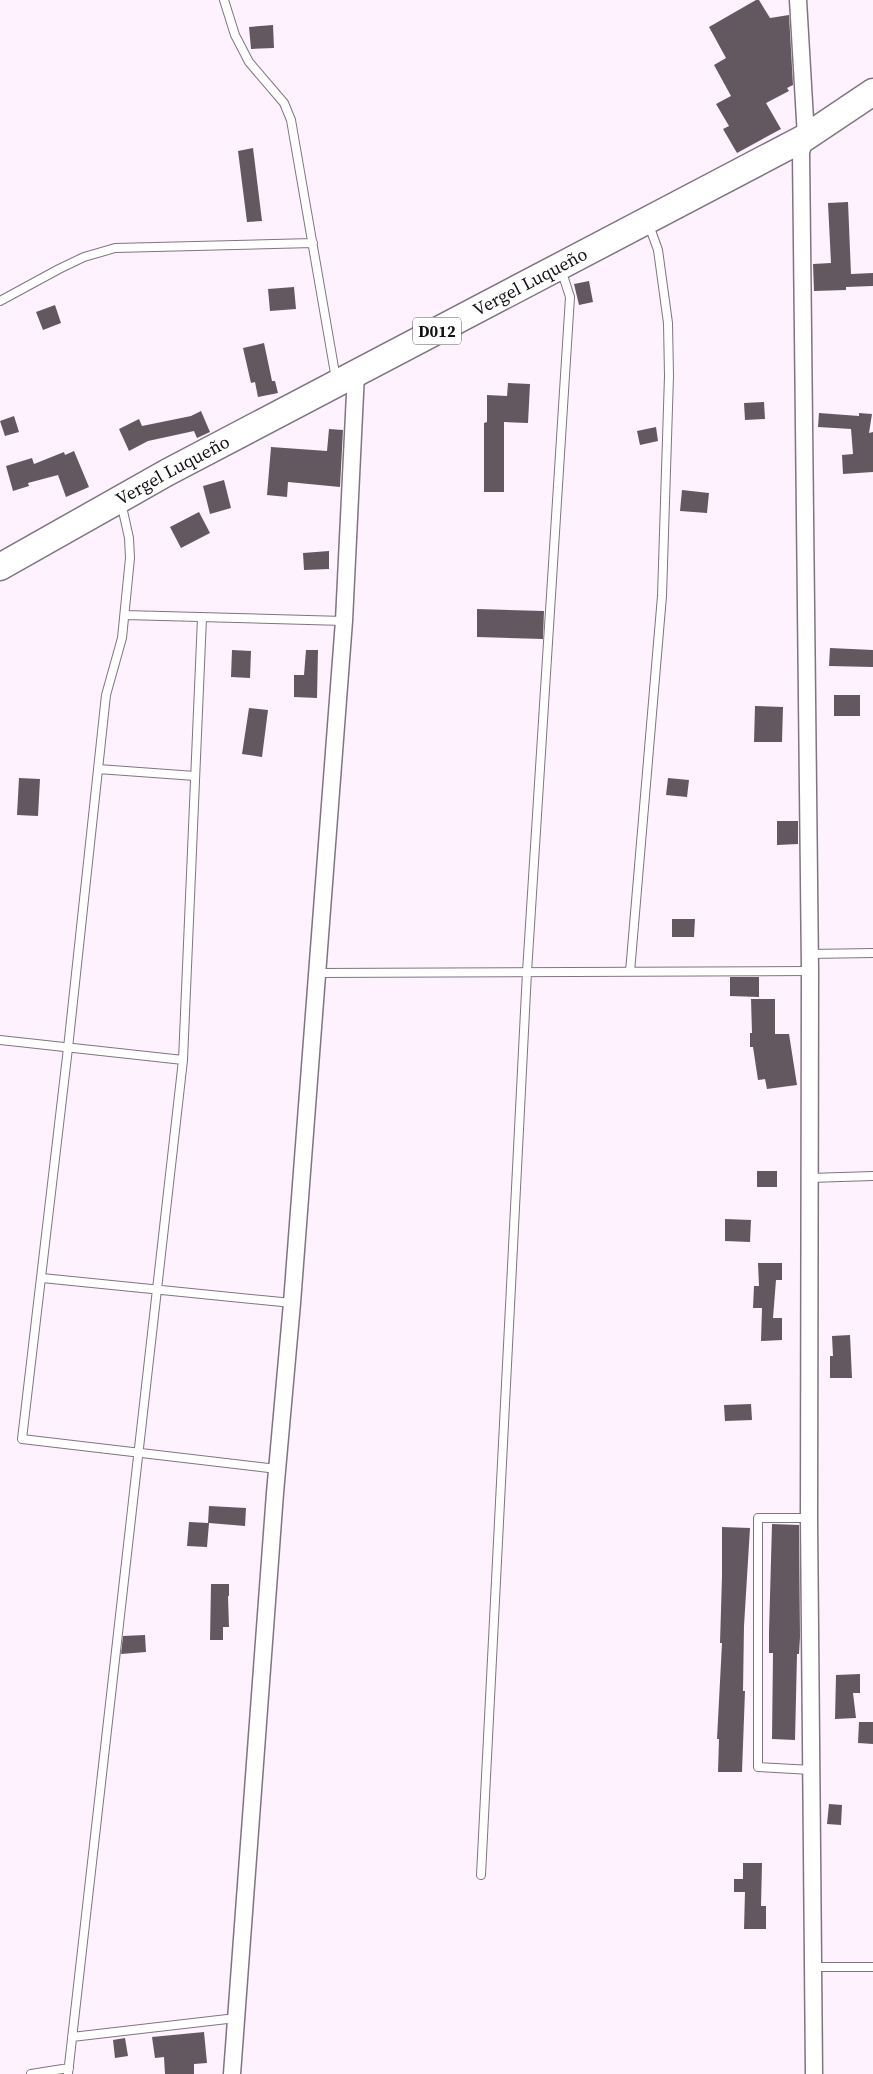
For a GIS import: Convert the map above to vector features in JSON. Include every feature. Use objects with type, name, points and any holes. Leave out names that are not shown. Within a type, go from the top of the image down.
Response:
[{"type":"main road","name":"Vergel Luqueño","points":[[0,567],[168,472],[806,137],[873,92]]},
{"type":"street","points":[[798,0],[806,137],[801,152],[810,971],[810,1518],[814,2074]]},
{"type":"street","points":[[232,2074],[277,1469],[292,1303],[344,620],[346,378]]},
{"type":"lane","points":[[224,0],[235,35],[249,62],[284,102],[291,120],[313,243],[346,378]]},
{"type":"lane","points":[[630,972],[662,596],[669,376],[668,323],[658,250],[647,220]]},
{"type":"lane","points":[[0,301],[76,261],[115,248],[313,243]]},
{"type":"lane","points":[[480,1875],[527,972],[570,297],[570,291],[560,266]]},
{"type":"lane","points":[[121,500],[129,538],[130,558],[125,615],[122,638],[106,694],[68,1048],[22,1439],[277,1469]]},
{"type":"lane","points":[[125,615],[344,620]]},
{"type":"lane","points":[[31,2074],[69,2071],[183,1060],[202,618]]},
{"type":"lane","points":[[98,769],[195,776]]},
{"type":"lane","points":[[809,954],[873,952]]},
{"type":"lane","points":[[318,972],[810,971]]},
{"type":"lane","points":[[0,1040],[183,1060]]},
{"type":"lane","points":[[809,1178],[873,1176]]},
{"type":"lane","points":[[42,1278],[292,1303]]},
{"type":"lane","points":[[810,1518],[758,1518],[758,1767],[812,1770]]},
{"type":"lane","points":[[814,1967],[873,1967]]},
{"type":"lane","points":[[72,2037],[237,2018]]},
{"type":"building","points":[[759,0],[770,18],[789,15],[793,85],[787,88],[789,91],[766,103],[781,129],[737,153],[723,129],[729,126],[716,104],[731,96],[714,65],[726,58],[709,27]]},
{"type":"building","points":[[273,25],[274,48],[251,49],[249,27]]},
{"type":"building","points":[[253,148],[262,221],[247,222],[238,151]]},
{"type":"building","points":[[848,202],[851,274],[873,273],[873,286],[846,287],[846,290],[814,291],[813,264],[831,263],[828,203]]},
{"type":"building","points":[[589,281],[593,302],[579,305],[574,284]]},
{"type":"building","points":[[294,287],[296,309],[270,311],[268,289]]},
{"type":"building","points":[[55,305],[61,323],[43,330],[36,312]]},
{"type":"building","points":[[264,343],[272,381],[275,381],[278,393],[258,397],[255,382],[251,383],[243,348]]},
{"type":"building","points":[[508,383],[530,384],[528,423],[504,422],[504,492],[484,492],[484,423],[487,422],[487,395],[507,396]]},
{"type":"building","points":[[764,402],[765,419],[745,420],[744,403]]},
{"type":"building","points":[[201,411],[210,432],[197,438],[194,431],[148,441],[129,451],[119,429],[139,419],[142,426],[191,416]]},
{"type":"building","points":[[819,413],[859,416],[859,413],[872,414],[869,433],[873,432],[873,472],[843,474],[842,455],[853,454],[851,429],[818,427]]},
{"type":"building","points":[[14,416],[19,432],[5,436],[0,421]]},
{"type":"building","points":[[656,427],[658,441],[640,445],[637,431]]},
{"type":"building","points":[[329,429],[343,430],[340,487],[288,482],[287,497],[267,495],[271,447],[327,451]]},
{"type":"building","points":[[74,451],[89,487],[66,497],[58,475],[28,483],[29,486],[13,491],[6,466],[32,458],[34,464],[64,452],[65,455]]},
{"type":"building","points":[[224,480],[231,508],[210,514],[203,486]]},
{"type":"building","points":[[682,490],[709,493],[707,513],[680,511]]},
{"type":"building","points":[[199,512],[210,533],[181,548],[170,527]]},
{"type":"building","points":[[329,551],[329,569],[304,570],[303,553]]},
{"type":"building","points":[[477,609],[544,611],[543,639],[477,637]]},
{"type":"building","points":[[830,648],[873,650],[873,667],[829,666]]},
{"type":"building","points":[[232,650],[251,651],[250,678],[231,677]]},
{"type":"building","points":[[306,650],[318,650],[317,698],[294,697],[294,675],[304,675]]},
{"type":"building","points":[[834,695],[860,695],[860,716],[834,716]]},
{"type":"building","points":[[755,706],[783,707],[782,742],[754,742]]},
{"type":"building","points":[[249,708],[268,710],[262,757],[242,754]]},
{"type":"building","points":[[19,778],[40,779],[38,816],[17,815]]},
{"type":"building","points":[[668,778],[689,780],[687,797],[666,795]]},
{"type":"building","points":[[777,821],[798,821],[798,844],[777,845]]},
{"type":"building","points":[[672,919],[695,919],[694,937],[672,937]]},
{"type":"building","points":[[730,977],[759,977],[759,997],[730,996]]},
{"type":"building","points":[[751,999],[775,999],[775,1034],[789,1034],[797,1085],[767,1089],[765,1079],[758,1080],[753,1047],[750,1047],[750,1033],[752,1033]]},
{"type":"building","points":[[757,1171],[777,1171],[777,1187],[757,1187]]},
{"type":"building","points":[[725,1219],[751,1220],[750,1242],[725,1241]]},
{"type":"building","points":[[758,1263],[782,1263],[782,1280],[776,1280],[773,1318],[782,1318],[782,1340],[761,1341],[762,1308],[753,1308],[754,1286],[759,1286]]},
{"type":"building","points":[[850,1335],[852,1378],[830,1378],[830,1356],[833,1356],[832,1336]]},
{"type":"building","points":[[751,1404],[752,1420],[725,1421],[724,1405]]},
{"type":"building","points":[[209,1506],[246,1508],[245,1526],[209,1523],[207,1547],[187,1546],[189,1522],[208,1523]]},
{"type":"building","points":[[772,1524],[799,1525],[800,1637],[799,1654],[797,1654],[795,1740],[772,1739],[773,1653],[769,1653],[769,1632]]},
{"type":"building","points":[[722,1527],[750,1528],[744,1626],[743,1691],[745,1691],[742,1772],[718,1772],[719,1739],[717,1739],[722,1643],[720,1643]]},
{"type":"building","points":[[211,1584],[229,1584],[229,1627],[223,1627],[223,1640],[210,1640]]},
{"type":"building","points":[[145,1635],[146,1652],[121,1654],[123,1636]]},
{"type":"building","points":[[860,1674],[860,1693],[853,1693],[856,1718],[835,1719],[836,1675]]},
{"type":"building","points":[[859,1722],[873,1722],[873,1744],[858,1743]]},
{"type":"building","points":[[829,1804],[842,1805],[841,1825],[827,1824]]},
{"type":"building","points":[[743,1863],[762,1863],[761,1906],[766,1906],[766,1929],[744,1929],[745,1892],[734,1892],[734,1879],[743,1879]]},
{"type":"building","points":[[204,2032],[207,2063],[194,2064],[194,2074],[165,2074],[164,2057],[155,2058],[152,2037]]},
{"type":"building","points":[[125,2038],[128,2056],[115,2058],[113,2040]]}]
